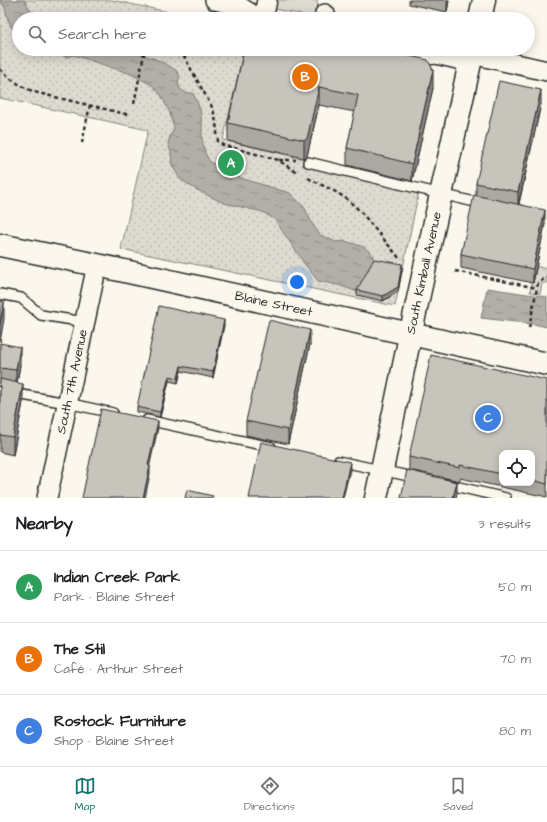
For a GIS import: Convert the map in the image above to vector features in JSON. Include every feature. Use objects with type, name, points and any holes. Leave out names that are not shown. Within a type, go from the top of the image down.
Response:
[{"type":"main road","points":[[481,12],[484,0]]},
{"type":"main road","name":"South Kimball Avenue","points":[[376,498],[472,56]]},
{"type":"main road","name":"Blaine Street","points":[[0,245],[547,364]]},
{"type":"street","points":[[215,0],[237,5],[248,12]]},
{"type":"street","points":[[264,12],[267,0]]},
{"type":"street","points":[[477,56],[547,71]]},
{"type":"street","name":"South 7th Avenue","points":[[47,498],[96,265]]},
{"type":"lane","points":[[308,162],[494,207]]},
{"type":"lane","points":[[0,294],[21,298],[41,315],[85,322]]},
{"type":"lane","points":[[0,391],[67,403],[121,415]]},
{"type":"lane","points":[[136,418],[282,449]]},
{"type":"lane","points":[[328,459],[506,498]]},
{"type":"path","points":[[134,104],[144,56]]},
{"type":"path","points":[[184,56],[213,109],[218,142],[223,145],[278,160],[301,174]]},
{"type":"path","points":[[0,69],[20,86],[34,92],[130,115]]},
{"type":"path","points":[[82,143],[90,105]]},
{"type":"path","points":[[308,178],[336,192],[361,212],[400,259]]},
{"type":"path","points":[[455,271],[537,288]]},
{"type":"path","points":[[529,328],[538,283],[547,277]]},
{"type":"shaded area","points":[[0,0],[112,0],[168,12],[12,12],[12,56],[242,56],[223,140],[420,186],[395,306],[121,249],[148,130],[0,98]]},
{"type":"shaded area","points":[[276,0],[317,0],[320,10],[320,12],[289,12],[274,9]]},
{"type":"shaded area","points":[[535,266],[547,269],[547,283],[542,283],[540,294],[530,292]]},
{"type":"water","points":[[0,0],[24,0],[32,12],[12,12],[12,28],[5,8]]},
{"type":"water","points":[[77,56],[147,56],[160,61],[176,70],[180,76],[178,82],[180,89],[186,93],[193,93],[200,109],[202,139],[205,153],[210,162],[240,178],[290,193],[304,207],[320,235],[336,242],[345,241],[364,247],[372,254],[374,261],[361,293],[338,285],[318,281],[275,220],[263,212],[224,203],[192,187],[180,179],[172,165],[171,152],[168,144],[174,129],[170,113],[161,95],[152,85],[131,74]]},
{"type":"water","points":[[487,288],[547,297],[547,327],[481,318]]},
{"type":"building","points":[[242,56],[409,56],[428,60],[433,70],[412,164],[347,148],[358,95],[319,87],[307,139],[304,140],[228,123]]},
{"type":"building","points":[[499,81],[541,90],[518,192],[476,183]]},
{"type":"building","points":[[474,195],[545,210],[533,269],[461,254]]},
{"type":"building","points":[[374,259],[402,264],[398,287],[383,296],[357,290]]},
{"type":"building","points":[[0,301],[4,302],[0,324]]},
{"type":"building","points":[[159,306],[224,320],[213,372],[181,366],[178,378],[169,376],[160,412],[137,407]]},
{"type":"building","points":[[269,320],[310,330],[288,430],[246,421]]},
{"type":"building","points":[[0,343],[20,347],[16,370],[0,368]]},
{"type":"building","points":[[431,355],[547,380],[547,484],[535,481],[535,450],[499,450],[499,473],[460,465],[460,468],[409,457]]},
{"type":"building","points":[[0,379],[23,384],[13,437],[0,435]]},
{"type":"building","points":[[101,409],[158,421],[148,465],[150,466],[143,498],[82,498]]},
{"type":"building","points":[[261,442],[350,462],[342,498],[249,498]]},
{"type":"building","points":[[407,470],[457,482],[453,498],[401,498]]},
{"type":"building","points":[[187,490],[213,496],[212,498],[185,498]]},
{"type":"place","name":"The Stil","points":[[305,77]]},
{"type":"place","name":"Indian Creek Park","points":[[231,163]]},
{"type":"place","name":"Rostock Furniture","points":[[488,418]]}]
